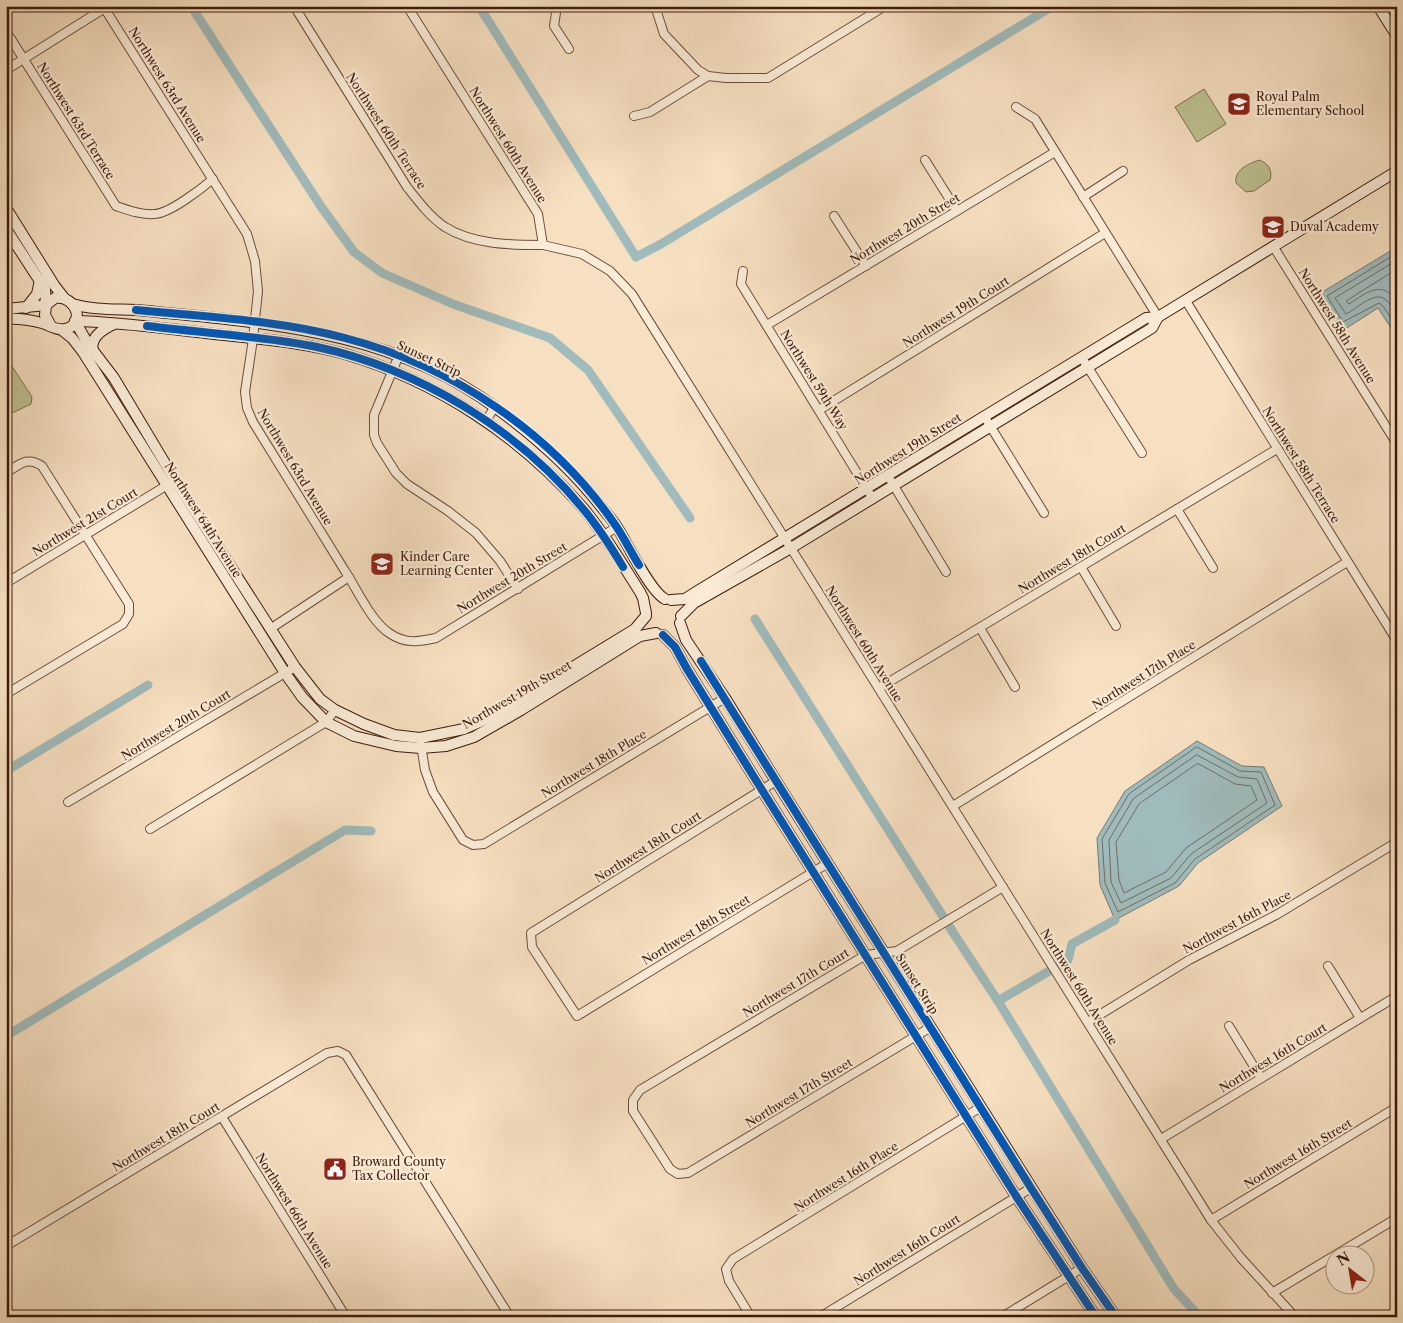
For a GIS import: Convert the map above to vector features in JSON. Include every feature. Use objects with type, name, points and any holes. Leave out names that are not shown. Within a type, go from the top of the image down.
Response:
[{"type":"street","name":"Northwest 60th Terrace","points":[[294,6],[407,187],[424,208],[444,227],[470,238],[507,245],[543,245]]},
{"type":"street","name":"Northwest 60th Avenue","points":[[407,6],[538,214],[543,245],[582,254],[610,271],[632,294],[1211,1220],[1241,1258],[1295,1317]]},
{"type":"street","points":[[557,6],[554,26],[569,49]]},
{"type":"street","points":[[655,6],[664,34],[698,70],[708,76],[726,78],[768,78],[885,6]]},
{"type":"street","points":[[1378,6],[1397,36]]},
{"type":"street","points":[[1392,6],[1397,13]]},
{"type":"street","points":[[6,70],[105,7]]},
{"type":"street","name":"Northwest 63rd Avenue","points":[[105,7],[247,234],[255,261],[258,290],[245,392],[253,422],[376,620],[388,632],[401,640],[416,642]]},
{"type":"street","name":"Northwest 63rd Terrace","points":[[6,31],[116,206],[135,213],[156,214],[192,196],[213,179]]},
{"type":"street","points":[[634,116],[650,112],[708,76]]},
{"type":"street","points":[[1016,107],[1035,119],[1158,317]]},
{"type":"street","name":"Northwest 20th Street","points":[[767,326],[1055,152]]},
{"type":"street","points":[[925,160],[957,211]]},
{"type":"street","name":"Northwest 19th Street","points":[[681,620],[694,603],[894,487],[990,426],[1146,318],[1158,317],[1186,301],[1397,171]]},
{"type":"street","points":[[1083,197],[1123,172]]},
{"type":"street","points":[[6,208],[54,285],[77,312],[75,322],[71,327],[62,330],[31,321],[6,319]]},
{"type":"street","points":[[834,216],[866,266]]},
{"type":"street","points":[[6,229],[45,289],[45,315],[51,326]]},
{"type":"street","name":"Northwest 19th Court","points":[[819,410],[1105,233]]},
{"type":"street","name":"Northwest 58th Avenue","points":[[1273,246],[1397,444]]},
{"type":"street","name":"Northwest 59th Way","points":[[743,271],[741,284],[873,499]]},
{"type":"street","points":[[26,308],[37,294],[40,280]]},
{"type":"street","points":[[6,310],[46,304],[55,298],[68,301]]},
{"type":"street","name":"Sunset Strip","points":[[68,301],[92,308],[136,310],[255,322],[339,336],[398,355],[442,375],[495,406],[536,438],[569,470],[617,527],[654,588],[668,599]]},
{"type":"street","name":"Northwest 58th Terrace","points":[[1186,301],[1397,641]]},
{"type":"street","name":"Sunset Strip","points":[[75,322],[253,338],[315,347],[393,370],[433,390],[486,421],[532,457],[584,509],[640,592],[646,614]]},
{"type":"street","name":"Northwest 64th Avenue","points":[[75,322],[93,352],[114,378],[176,480],[295,667],[320,699],[335,710]]},
{"type":"street","points":[[93,352],[92,344],[95,337],[102,329],[114,324]]},
{"type":"street","name":"Northwest 64th Avenue","points":[[62,330],[72,338],[83,352],[285,673],[302,697],[326,722]]},
{"type":"street","points":[[398,355],[374,415],[374,435],[377,443],[396,473],[407,484],[448,511],[476,533],[500,561],[518,589]]},
{"type":"street","points":[[1085,362],[1142,453]]},
{"type":"street","name":"Northwest 19th Street","points":[[668,599],[685,598],[867,489],[984,416],[1085,362]]},
{"type":"street","points":[[486,421],[495,406]]},
{"type":"street","points":[[984,416],[1044,512]]},
{"type":"street","name":"Northwest 18th Court","points":[[879,688],[1277,449]]},
{"type":"street","points":[[6,473],[26,460],[35,461],[42,466],[129,604],[129,614],[123,624],[6,694]]},
{"type":"street","points":[[888,476],[946,572]]},
{"type":"street","name":"Northwest 21st Court","points":[[6,583],[176,480]]},
{"type":"street","points":[[1177,508],[1213,568]]},
{"type":"street","name":"Northwest 20th Street","points":[[416,642],[436,638],[617,527]]},
{"type":"street","name":"Northwest 17th Place","points":[[952,806],[1347,562]]},
{"type":"street","points":[[1081,567],[1116,626]]},
{"type":"street","points":[[270,629],[349,577]]},
{"type":"street","points":[[659,634],[672,633],[681,620],[678,605],[668,599],[654,602],[646,614],[650,628],[675,647],[762,790],[1016,1196],[1096,1317]]},
{"type":"street","name":"Northwest 19th Street","points":[[335,710],[364,724],[420,743],[464,730],[491,717],[635,629],[646,614]]},
{"type":"street","name":"Sunset Strip","points":[[681,620],[686,640],[725,698],[980,1108],[1082,1268],[1116,1317]]},
{"type":"street","points":[[980,628],[1015,687]]},
{"type":"street","name":"Northwest 19th Street","points":[[326,722],[354,736],[377,743],[420,743],[446,746],[474,737],[640,636],[659,634]]},
{"type":"street","name":"Northwest 20th Court","points":[[68,802],[295,667]]},
{"type":"street","name":"Northwest 18th Place","points":[[420,743],[425,770],[433,792],[463,840],[473,845],[484,844],[725,698]]},
{"type":"street","points":[[150,829],[326,722],[335,710]]},
{"type":"street","name":"Northwest 18th Court","points":[[576,1016],[532,947],[532,933],[776,781]]},
{"type":"street","name":"Northwest 16th Place","points":[[1088,1022],[1189,960],[1276,914],[1397,842]]},
{"type":"street","name":"Northwest 18th Street","points":[[576,1016],[828,863]]},
{"type":"street","name":"Northwest 17th Court","points":[[678,1174],[670,1169],[633,1111],[633,1100],[640,1090],[866,955],[897,951],[1003,887]]},
{"type":"street","points":[[1328,966],[1360,1018]]},
{"type":"street","name":"Northwest 16th Court","points":[[1161,1139],[1397,996]]},
{"type":"street","points":[[1229,1026],[1261,1078]]},
{"type":"street","name":"Northwest 17th Street","points":[[678,1174],[688,1173],[930,1027]]},
{"type":"street","name":"Northwest 18th Court","points":[[6,1246],[327,1054],[338,1051],[346,1056],[510,1317]]},
{"type":"street","name":"Northwest 16th Street","points":[[1211,1220],[1397,1107]]},
{"type":"street","name":"Northwest 16th Place","points":[[751,1317],[729,1281],[726,1269],[733,1259],[980,1108]]},
{"type":"street","name":"Northwest 66th Avenue","points":[[222,1117],[346,1317]]},
{"type":"street","name":"Northwest 16th Court","points":[[820,1317],[1031,1188]]},
{"type":"street","points":[[1272,1293],[1397,1218]]},
{"type":"street","points":[[1002,1317],[1082,1268]]},
{"type":"green space","points":[[1204,89],[1226,124],[1197,142],[1175,107]]},
{"type":"green space","points":[[1259,160],[1269,167],[1271,173],[1270,180],[1254,191],[1246,192],[1236,183],[1237,174],[1246,166]]},
{"type":"green space","points":[[6,357],[32,397],[31,404],[6,416]]},
{"type":"water","points":[[1397,247],[1397,337],[1378,308],[1342,331],[1319,294]]},
{"type":"water","points":[[1197,741],[1242,766],[1264,767],[1282,806],[1198,863],[1179,886],[1115,920],[1100,885],[1097,838],[1125,791]]},
{"type":"waterway","points":[[191,6],[322,208],[354,252],[382,273],[453,304],[550,338],[588,370],[690,518]]},
{"type":"waterway","points":[[479,6],[636,257],[661,244],[1053,6]]},
{"type":"waterway","points":[[755,619],[998,1001],[1174,1289],[1200,1317]]},
{"type":"waterway","points":[[6,771],[148,685]]},
{"type":"waterway","points":[[6,1036],[345,830],[371,831]]},
{"type":"waterway","points":[[998,1001],[1068,960],[1072,944],[1115,920]]},
{"type":"cycle path","points":[[136,310],[294,327],[345,338],[385,350],[424,366],[462,386],[497,408],[531,433],[591,493],[616,526],[639,565]]},
{"type":"cycle path","points":[[147,326],[254,337],[317,347],[355,357],[392,370],[429,387],[464,406],[529,453],[584,510],[605,538],[623,567]]},
{"type":"cycle path","points":[[663,635],[675,647],[762,790],[1016,1196],[1096,1317]]},
{"type":"cycle path","points":[[701,661],[1031,1188],[1116,1317]]},
{"type":"place","name":"Royal Palm Elementary School","points":[[1239,104]]},
{"type":"place","name":"Duval Academy","points":[[1273,227]]},
{"type":"place","name":"Kinder Care Learning Center","points":[[382,564]]},
{"type":"place","name":"Broward County Tax Collector","points":[[335,1169]]}]
